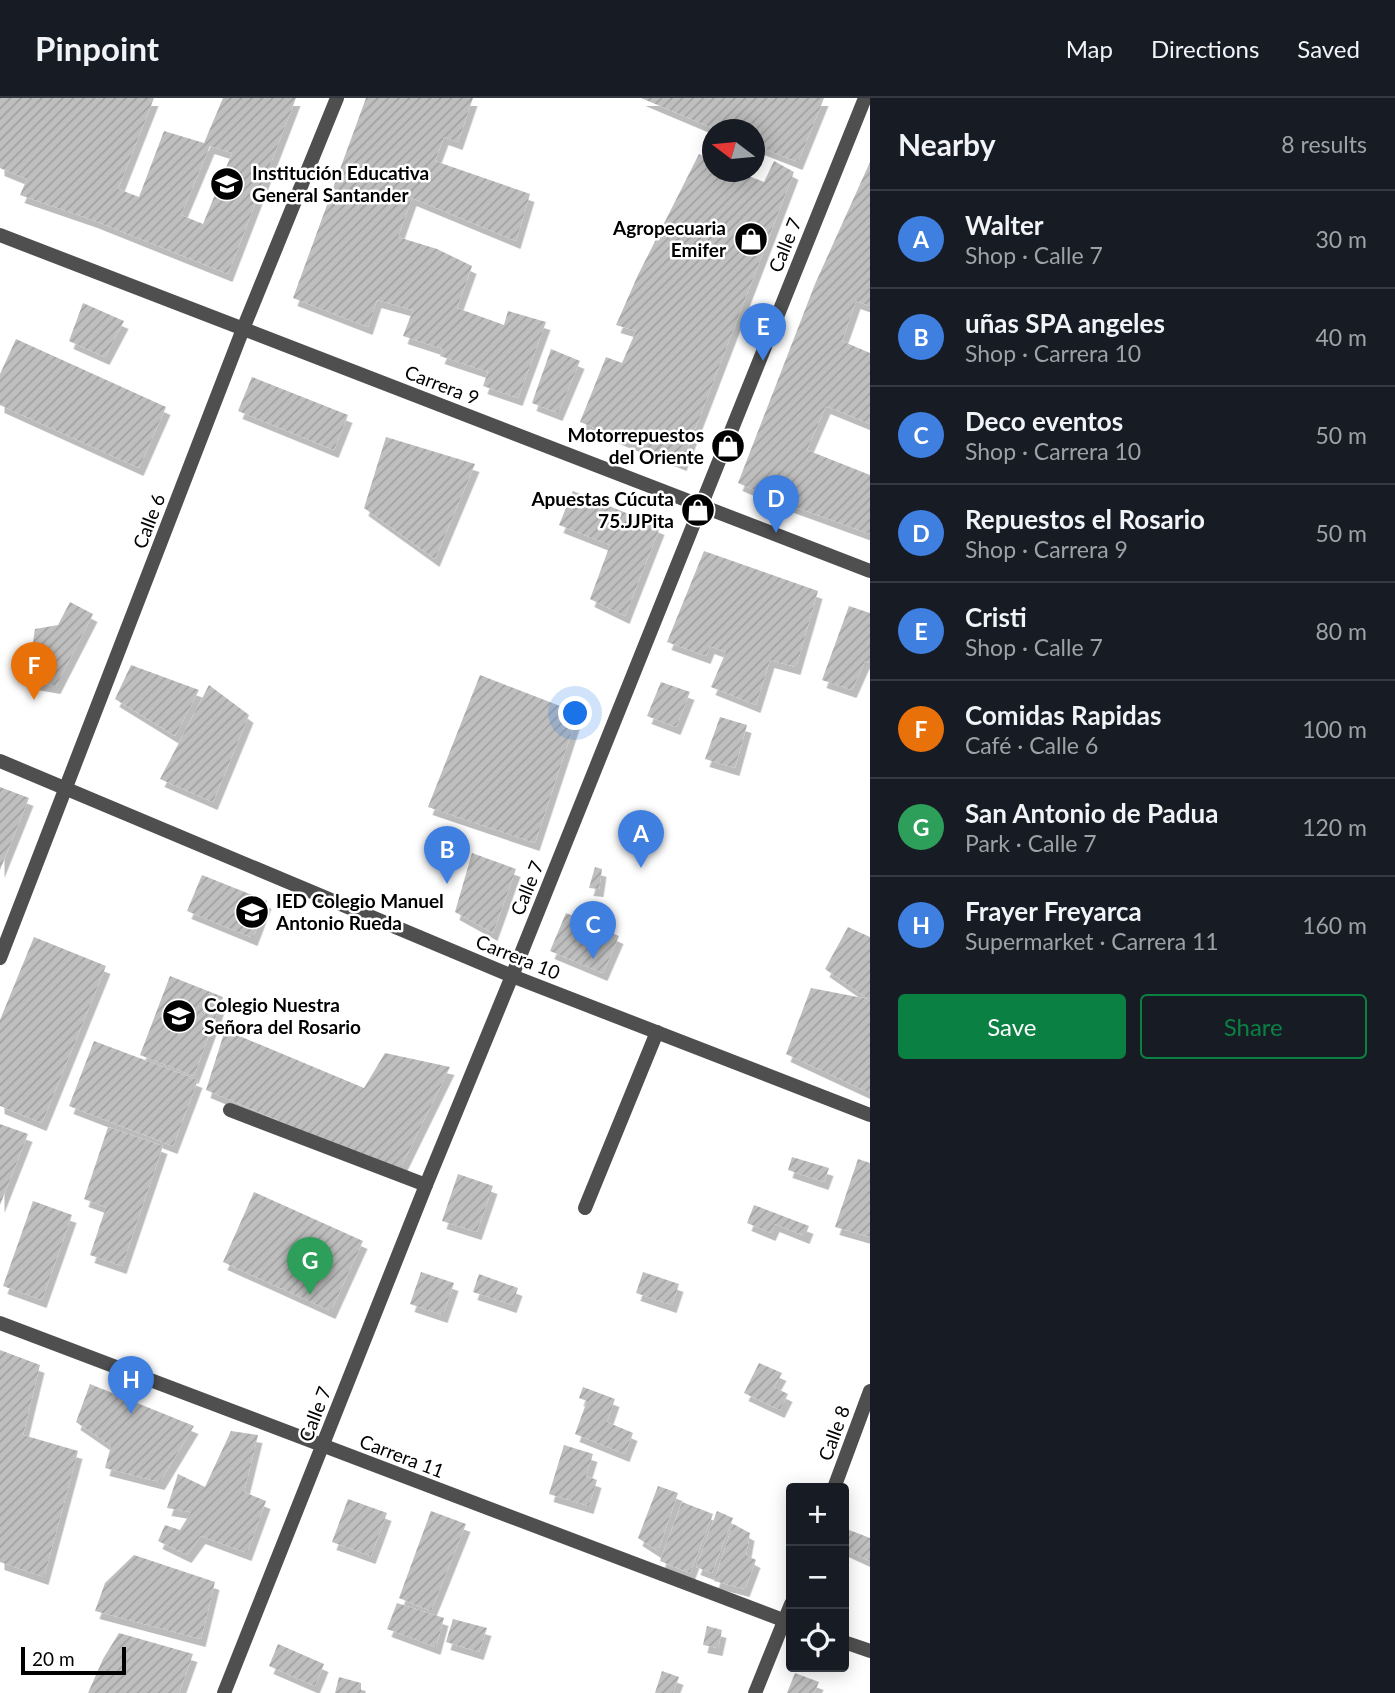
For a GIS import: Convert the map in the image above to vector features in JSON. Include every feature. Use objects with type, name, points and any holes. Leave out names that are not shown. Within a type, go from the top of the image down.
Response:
[{"type":"street","name":"Calle 6","points":[[0,958],[243,329],[337,98]]},
{"type":"street","name":"Calle 7","points":[[224,1693],[865,98]]},
{"type":"street","name":"Carrera 9","points":[[0,235],[870,571]]},
{"type":"street","name":"Carrera 10","points":[[0,761],[512,976],[870,1115]]},
{"type":"street","points":[[585,1208],[657,1032]]},
{"type":"street","points":[[230,1110],[426,1185]]},
{"type":"street","name":"Carrera 11","points":[[0,1323],[786,1621]]},
{"type":"street","name":"Calle 8","points":[[836,1483],[870,1391]]},
{"type":"street","points":[[755,1693],[786,1626]]},
{"type":"street","points":[[849,1644],[870,1651]]},
{"type":"building","points":[[0,98],[154,98],[118,189],[139,197],[164,131],[204,143],[223,98],[296,98],[228,274],[93,220],[20,195],[27,179],[0,168]],"holes":[[[210,146],[232,153],[203,224],[181,215]]]},
{"type":"building","points":[[366,98],[473,98],[458,142],[444,137],[435,161],[530,194],[516,241],[412,198],[398,237],[437,249],[472,266],[457,308],[504,325],[508,311],[546,322],[518,398],[483,386],[488,372],[440,356],[443,349],[403,336],[413,310],[377,300],[368,327],[293,298]]},
{"type":"building","points":[[641,98],[824,98],[798,162],[765,149],[765,119],[702,119],[702,124]]},
{"type":"building","points":[[699,154],[702,155],[702,182],[765,182],[774,161],[794,172],[682,463],[580,422],[606,357],[622,363],[636,331],[616,325]]},
{"type":"building","points":[[870,162],[870,306],[856,301],[842,341],[870,353],[870,424],[826,406],[807,450],[870,475],[870,534],[738,483],[815,284]]},
{"type":"building","points":[[83,303],[124,321],[105,357],[69,341]]},
{"type":"building","points":[[16,339],[166,407],[139,468],[0,405],[0,374]]},
{"type":"building","points":[[551,349],[580,361],[558,413],[532,403]]},
{"type":"building","points":[[252,377],[348,415],[334,450],[238,411]]},
{"type":"building","points":[[386,437],[475,464],[435,559],[364,508]]},
{"type":"building","points":[[573,491],[660,527],[625,616],[590,599],[610,545],[559,525]]},
{"type":"building","points":[[704,551],[818,591],[796,667],[770,660],[756,705],[711,687],[726,652],[710,646],[706,656],[667,642]]},
{"type":"building","points":[[70,602],[93,614],[56,686],[27,681],[35,629],[58,625]]},
{"type":"building","points":[[849,606],[870,613],[870,663],[865,661],[852,690],[822,680]]},
{"type":"building","points":[[131,665],[199,690],[175,736],[115,699]]},
{"type":"building","points":[[480,675],[578,713],[535,843],[428,807]]},
{"type":"building","points":[[661,682],[690,692],[676,727],[647,716]]},
{"type":"building","points":[[209,685],[249,715],[213,802],[160,779]]},
{"type":"building","points":[[720,717],[747,725],[735,768],[705,759]]},
{"type":"building","points":[[0,787],[29,798],[0,870]]},
{"type":"building","points":[[472,853],[516,869],[493,933],[455,912]]},
{"type":"building","points":[[595,867],[602,869],[599,889],[589,888]]},
{"type":"building","points":[[202,875],[267,901],[253,938],[187,911]]},
{"type":"building","points":[[566,913],[619,936],[603,973],[550,951]]},
{"type":"building","points":[[848,927],[870,937],[870,1093],[786,1054],[811,988],[868,999],[825,969]]},
{"type":"building","points":[[34,937],[106,966],[42,1123],[0,1106],[0,1020]]},
{"type":"building","points":[[170,976],[223,997],[194,1076],[140,1055]]},
{"type":"building","points":[[225,1030],[364,1088],[385,1053],[450,1067],[399,1171],[206,1090]]},
{"type":"building","points":[[94,1041],[198,1080],[173,1146],[69,1106]]},
{"type":"building","points":[[0,1124],[28,1134],[0,1205]]},
{"type":"building","points":[[108,1127],[163,1146],[122,1266],[90,1255],[106,1207],[84,1199]]},
{"type":"building","points":[[792,1157],[829,1168],[824,1182],[788,1170]]},
{"type":"building","points":[[858,1159],[870,1163],[870,1237],[835,1227]]},
{"type":"building","points":[[458,1174],[493,1186],[477,1232],[442,1221]]},
{"type":"building","points":[[254,1192],[363,1241],[331,1311],[223,1262]]},
{"type":"building","points":[[33,1201],[72,1215],[42,1300],[3,1286]]},
{"type":"building","points":[[754,1205],[809,1226],[805,1236],[775,1224],[771,1233],[747,1223]]},
{"type":"building","points":[[421,1272],[454,1283],[443,1315],[410,1304]]},
{"type":"building","points":[[643,1272],[679,1284],[672,1305],[636,1293]]},
{"type":"building","points":[[479,1274],[518,1288],[512,1305],[473,1292]]},
{"type":"building","points":[[0,1350],[40,1365],[23,1435],[78,1451],[44,1577],[0,1562]]},
{"type":"building","points":[[759,1363],[782,1373],[774,1387],[788,1394],[780,1410],[744,1393]]},
{"type":"building","points":[[90,1384],[194,1426],[160,1482],[105,1468],[111,1446],[76,1422]]},
{"type":"building","points":[[583,1387],[615,1399],[607,1422],[633,1433],[625,1454],[575,1434],[587,1401],[579,1398]]},
{"type":"building","points":[[231,1431],[258,1435],[244,1492],[266,1501],[247,1553],[201,1536],[187,1555],[158,1541],[165,1525],[180,1530],[191,1512],[167,1508],[178,1474],[205,1487]]},
{"type":"building","points":[[564,1445],[593,1454],[586,1476],[597,1480],[589,1506],[549,1494]]},
{"type":"building","points":[[658,1486],[678,1493],[658,1551],[638,1538]]},
{"type":"building","points":[[348,1499],[387,1513],[371,1556],[332,1542]]},
{"type":"building","points":[[682,1502],[713,1514],[690,1573],[660,1561]]},
{"type":"building","points":[[431,1511],[466,1524],[431,1611],[399,1598]]},
{"type":"building","points":[[717,1511],[733,1518],[712,1573],[696,1567]]},
{"type":"building","points":[[733,1524],[750,1533],[746,1555],[756,1560],[745,1589],[714,1581]]},
{"type":"building","points":[[849,1530],[870,1538],[870,1561],[849,1551]]},
{"type":"building","points":[[134,1555],[215,1582],[201,1639],[95,1611],[105,1583]]},
{"type":"building","points":[[397,1603],[444,1618],[436,1647],[387,1629]]},
{"type":"building","points":[[453,1619],[487,1628],[479,1652],[446,1642]]},
{"type":"building","points":[[707,1626],[722,1630],[718,1648],[703,1645]]},
{"type":"building","points":[[119,1633],[193,1654],[179,1693],[88,1693],[103,1659]]},
{"type":"building","points":[[278,1644],[324,1664],[315,1686],[269,1666]]},
{"type":"building","points":[[662,1671],[679,1677],[673,1693],[655,1693]]},
{"type":"building","points":[[795,1673],[819,1682],[814,1693],[787,1693]]},
{"type":"building","points":[[339,1677],[361,1683],[361,1693],[335,1693]]},
{"type":"place","name":"Institución Educativa General Santander","points":[[227,184]]},
{"type":"place","name":"Agropecuaria Emifer","points":[[751,239]]},
{"type":"place","name":"Cristi","points":[[763,361]]},
{"type":"place","name":"Motorrepuestos del Oriente","points":[[728,446]]},
{"type":"place","name":"Apuestas Cúcuta 75.JJPita","points":[[698,510]]},
{"type":"place","name":"Repuestos el Rosario","points":[[776,533]]},
{"type":"place","name":"Comidas Rapidas","points":[[34,700]]},
{"type":"place","name":"Walter","points":[[641,868]]},
{"type":"place","name":"uñas SPA angeles","points":[[447,884]]},
{"type":"place","name":"IED Colegio Manuel Antonio Rueda","points":[[252,912]]},
{"type":"place","name":"Deco eventos","points":[[593,959]]},
{"type":"place","name":"Colegio Nuestra Señora del Rosario","points":[[179,1016]]},
{"type":"place","name":"San Antonio de Padua","points":[[310,1295]]},
{"type":"place","name":"Frayer Freyarca","points":[[131,1414]]}]
